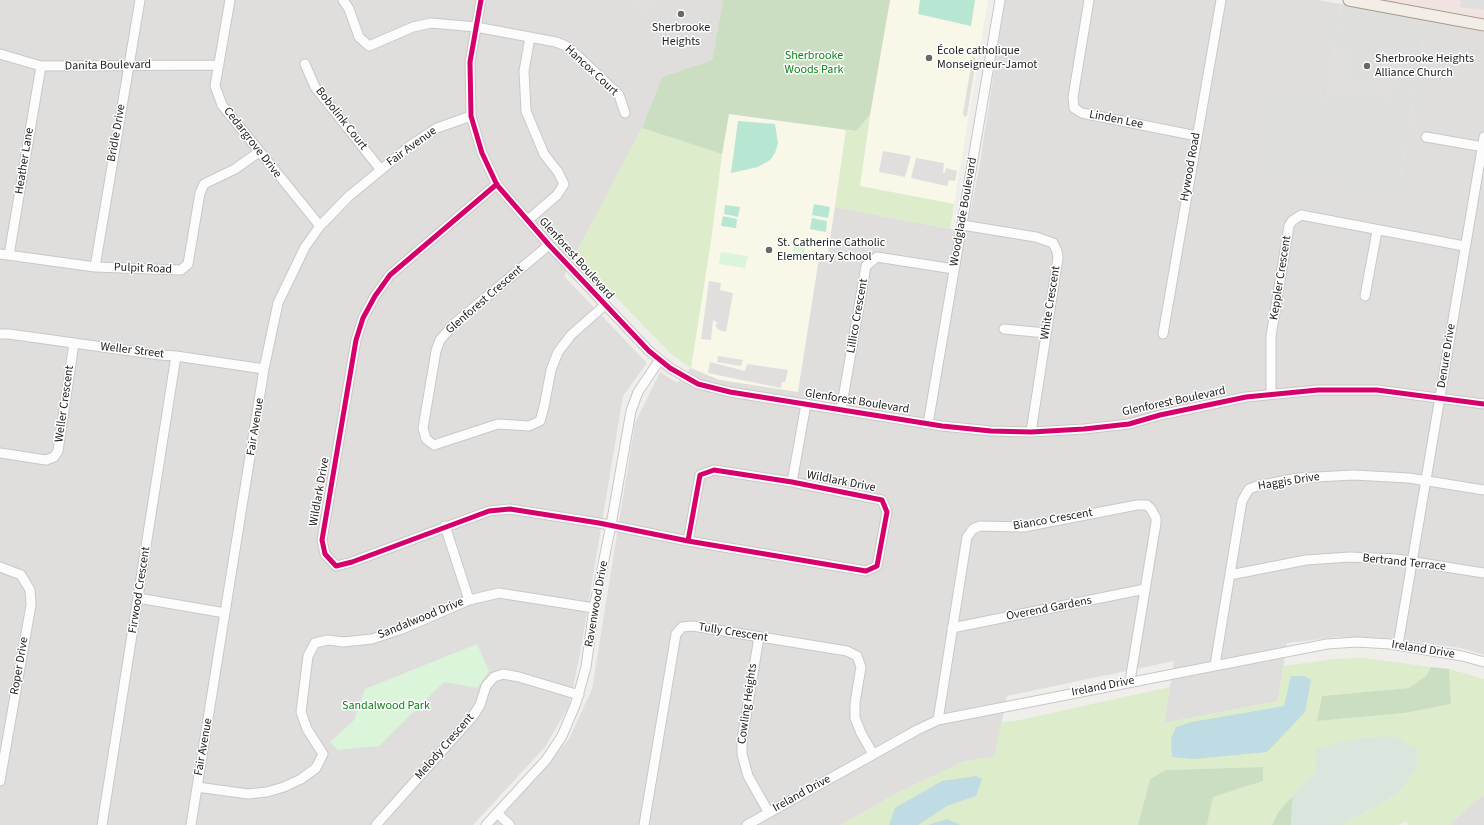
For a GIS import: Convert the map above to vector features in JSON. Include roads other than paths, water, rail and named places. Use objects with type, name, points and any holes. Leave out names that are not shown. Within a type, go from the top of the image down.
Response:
[{"type":"main road","points":[[1350,0],[1484,25]]},
{"type":"street","name":"Bridle Drive","points":[[95,267],[140,0]]},
{"type":"street","name":"Cedargrove Drive","points":[[230,0],[215,86],[222,105],[320,226]]},
{"type":"street","name":"Hancox Court","points":[[343,0],[350,9],[359,37],[369,46],[413,26],[432,23],[476,27],[556,42],[566,46],[619,95],[625,113]]},
{"type":"street","name":"Glenforest Boulevard","points":[[481,0],[469,72],[471,116],[482,152],[497,184],[549,245],[659,361],[686,378],[714,389],[928,424],[991,431],[1031,432],[1084,429],[1129,424],[1174,412],[1271,393],[1342,389],[1377,390],[1441,397],[1484,404]]},
{"type":"street","name":"Woodglade Boulevard","points":[[928,424],[1000,0]]},
{"type":"street","name":"Linden Lee","points":[[1089,0],[1073,97],[1074,108],[1082,113],[1197,136]]},
{"type":"street","name":"Hywood Road","points":[[1163,334],[1221,0]]},
{"type":"street","points":[[528,220],[557,196],[564,184],[558,172],[544,154],[526,111],[524,71],[530,37]]},
{"type":"street","name":"Danita Boulevard","points":[[0,54],[41,66],[219,65]]},
{"type":"street","name":"Bobolink Court","points":[[305,64],[315,87],[381,170]]},
{"type":"street","name":"Heather Lane","points":[[5,254],[41,66]]},
{"type":"street","name":"Fair Avenue","points":[[191,825],[264,369],[278,303],[305,247],[320,226],[348,197],[411,145],[437,128],[471,116]]},
{"type":"street","points":[[1426,137],[1483,146]]},
{"type":"street","name":"Denure Drive","points":[[1398,645],[1441,397],[1464,246],[1484,137]]},
{"type":"street","name":"Pulpit Road","points":[[5,254],[95,267],[181,270],[188,264],[200,193],[204,184],[235,169],[259,152]]},
{"type":"street","name":"Wildlark Drive","points":[[497,184],[390,275],[375,296],[363,318],[356,340],[322,540],[325,554],[336,566],[352,562],[445,526],[489,511],[510,509],[612,525],[688,541],[866,571],[877,566],[887,512],[882,500],[792,482],[714,470],[700,475],[688,541]]},
{"type":"street","name":"Keppler Crescent","points":[[1271,393],[1271,336],[1289,226],[1292,221],[1301,214],[1377,231],[1464,246]]},
{"type":"street","name":"White Crescent","points":[[962,225],[1036,237],[1053,244],[1057,251],[1058,258],[1031,432]]},
{"type":"street","points":[[1364,296],[1377,231]]},
{"type":"street","name":"Glenforest Crescent","points":[[549,245],[455,323],[440,340],[436,351],[423,428],[426,439],[434,445],[498,424],[529,426],[540,421],[551,370],[558,352],[571,335],[605,305]]},
{"type":"street","name":"Lillico Crescent","points":[[841,410],[866,266],[877,257],[954,269]]},
{"type":"street","points":[[1004,329],[1046,333]]},
{"type":"street","name":"Weller Street","points":[[0,334],[176,356],[264,369]]},
{"type":"street","name":"Weller Crescent","points":[[0,453],[46,460],[54,457],[58,451],[74,343]]},
{"type":"street","name":"Firwood Crescent","points":[[102,825],[176,356]]},
{"type":"street","name":"Ravenwood Drive","points":[[486,825],[552,752],[569,720],[579,695],[586,667],[594,608],[612,525],[631,411],[638,392],[659,361]]},
{"type":"street","points":[[792,482],[806,404]]},
{"type":"street","name":"Haggis Drive","points":[[1215,665],[1242,501],[1246,492],[1253,487],[1298,478],[1336,475],[1381,475],[1426,480],[1484,490]]},
{"type":"street","name":"Bianco Crescent","points":[[938,720],[967,538],[970,531],[980,526],[1024,527],[1137,505],[1147,506],[1155,513],[1156,523],[1130,681]]},
{"type":"street","points":[[445,526],[469,600]]},
{"type":"street","name":"Bertrand Terrace","points":[[1230,575],[1294,562],[1328,558],[1372,558],[1412,562],[1484,573]]},
{"type":"street","name":"Roper Drive","points":[[0,567],[21,575],[30,590],[31,605],[0,781]]},
{"type":"street","name":"Overend Gardens","points":[[952,628],[1146,589]]},
{"type":"street","name":"Sandalwood Drive","points":[[197,787],[248,794],[272,790],[301,779],[316,768],[323,754],[307,729],[301,712],[308,656],[315,643],[328,640],[343,642],[372,639],[402,629],[469,600],[499,593],[594,608]]},
{"type":"street","points":[[138,598],[225,613]]},
{"type":"street","name":"Tully Crescent","points":[[644,825],[678,630],[682,627],[693,626],[848,651],[857,656],[861,667],[855,703],[855,718],[873,754]]},
{"type":"street","name":"Cowling Heights","points":[[759,637],[742,740],[742,754],[748,776],[769,813]]},
{"type":"street","name":"Ireland Drive","points":[[747,825],[873,754],[938,720],[1318,645],[1357,642],[1398,645],[1462,656],[1484,662]]},
{"type":"street","name":"Melody Crescent","points":[[376,825],[473,716],[480,705],[486,686],[494,676],[503,674],[519,677],[579,695]]},
{"type":"street","points":[[497,813],[510,825]]},
{"type":"water","points":[[1291,676],[1304,676],[1311,680],[1305,712],[1267,752],[1194,759],[1172,757],[1171,739],[1176,727],[1192,722],[1284,706]]},
{"type":"water","points":[[976,776],[982,779],[976,796],[947,806],[918,825],[889,825],[895,808],[942,781]]},
{"type":"water","points":[[947,819],[960,825],[928,825]]},
{"type":"place","name":"Sherbrooke Heights","points":[[681,14]]},
{"type":"place","name":"École catholique Monseigneur-Jamot","points":[[929,58]]},
{"type":"place","name":"Sherbrooke Heights Alliance Church","points":[[1367,66]]},
{"type":"place","name":"St. Catherine Catholic Elementary School","points":[[769,250]]},
{"type":"park label","name":"Sherbrooke Woods Park","points":[[814,63]]},
{"type":"park label","name":"Sandalwood Park","points":[[386,706]]}]
